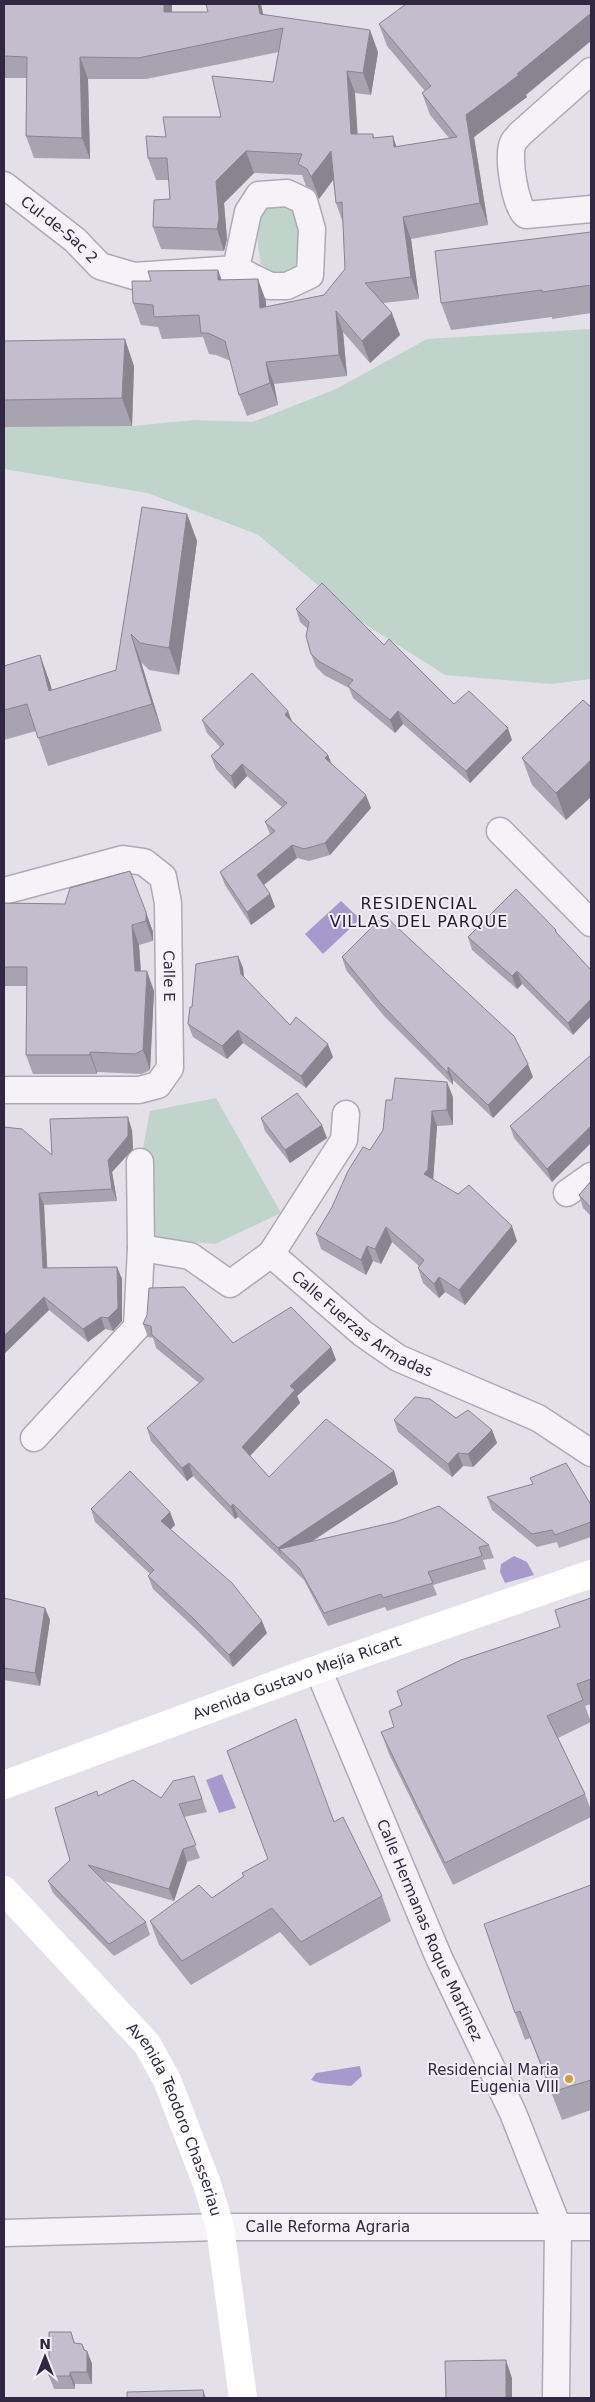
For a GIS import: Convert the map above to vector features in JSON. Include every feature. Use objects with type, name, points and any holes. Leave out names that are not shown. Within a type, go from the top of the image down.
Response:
[{"type":"street","points":[[591,71],[520,134],[512,144],[511,157],[515,188],[521,212],[526,216],[591,209]]},
{"type":"street","name":"Cul-de-Sac 2","points":[[4,185],[75,240],[100,266],[134,276],[236,269]]},
{"type":"street","points":[[500,831],[591,923]]},
{"type":"street","name":"Calle E","points":[[4,891],[123,859],[144,862],[163,877],[168,903],[170,1068],[158,1085],[139,1090],[4,1090]]},
{"type":"street","points":[[142,1248],[190,1256],[230,1284],[270,1254],[344,1140],[346,1114]]},
{"type":"street","points":[[34,1438],[137,1327],[142,1248],[140,1162]]},
{"type":"street","points":[[567,1193],[591,1176]]},
{"type":"street","name":"Calle Fuerzas Armadas","points":[[270,1254],[362,1333],[398,1358],[538,1418],[591,1453]]},
{"type":"street","name":"Avenida Gustavo Mejía Ricart","points":[[4,1785],[318,1668],[591,1574]]},
{"type":"street","name":"Calle Hermanas Roque Martinez","points":[[318,1668],[439,1958],[513,2113],[558,2226],[556,2398]]},
{"type":"street","name":"Avenida Teodoro Chasseriau","points":[[4,1890],[147,2044],[167,2080],[208,2184],[220,2227],[242,2398]]},
{"type":"street","name":"Calle Reforma Agraria","points":[[4,2233],[220,2227],[591,2227]]},
{"type":"green space","points":[[265,202],[295,206],[300,253],[296,275],[279,277],[261,264],[258,233]]},
{"type":"green space","points":[[591,329],[591,679],[551,684],[445,675],[363,623],[257,534],[147,493],[4,469],[4,423],[132,426],[194,420],[253,422],[336,389],[427,339]]},
{"type":"green space","points":[[216,1098],[281,1213],[215,1244],[156,1239],[148,1167],[142,1153],[150,1111]]},
{"type":"shaded area","points":[[341,901],[360,919],[323,954],[305,934]]},
{"type":"shaded area","points":[[514,1556],[527,1562],[534,1575],[505,1583],[500,1572],[501,1564]]},
{"type":"shaded area","points":[[222,1774],[236,1808],[219,1813],[206,1780]]},
{"type":"shaded area","points":[[360,2066],[362,2076],[351,2086],[320,2083],[311,2080],[316,2073]]},
{"type":"building","points":[[4,4],[164,4],[164,12],[208,12],[206,4],[258,4],[260,14],[370,30],[363,73],[347,71],[351,134],[373,134],[373,138],[393,136],[394,147],[457,137],[422,93],[431,86],[379,24],[406,4],[591,4],[591,13],[517,74],[519,75],[466,115],[480,203],[403,217],[411,277],[365,283],[392,313],[362,341],[336,311],[339,355],[266,362],[270,383],[239,395],[225,341],[208,333],[201,333],[199,315],[154,317],[153,305],[133,303],[132,281],[151,281],[148,271],[218,270],[218,280],[258,279],[260,308],[324,295],[345,269],[342,202],[336,203],[331,151],[311,177],[307,169],[298,164],[302,154],[246,151],[216,181],[219,218],[217,229],[153,227],[154,200],[170,199],[167,158],[148,158],[146,136],[166,137],[163,117],[221,117],[212,76],[273,82],[283,28],[138,58],[80,57],[82,138],[26,136],[27,57],[4,56]]},
{"type":"building","points":[[591,232],[591,285],[441,303],[435,251]]},
{"type":"building","points":[[125,339],[122,398],[4,400],[4,341]]},
{"type":"building","points":[[142,507],[187,514],[169,648],[140,643],[131,634],[152,704],[38,738],[27,704],[4,710],[4,666],[40,655],[49,691],[116,670]]},
{"type":"building","points":[[322,583],[384,645],[389,639],[454,704],[469,691],[508,728],[466,771],[398,711],[390,720],[348,686],[353,680],[320,662],[311,654],[306,636],[309,622],[296,609]]},
{"type":"building","points":[[252,673],[288,711],[285,715],[328,755],[325,758],[366,795],[325,843],[304,849],[292,845],[257,875],[270,894],[247,912],[220,872],[275,831],[265,822],[287,803],[242,764],[231,776],[211,756],[224,744],[202,720]]},
{"type":"building","points":[[583,700],[591,707],[591,760],[556,793],[522,758]]},
{"type":"building","points":[[130,871],[146,912],[146,921],[132,925],[135,971],[147,971],[143,1050],[135,1054],[90,1052],[90,1055],[26,1055],[27,967],[4,967],[4,903],[65,904],[70,888]]},
{"type":"building","points":[[516,889],[591,970],[591,999],[568,1023],[517,971],[512,976],[468,937]]},
{"type":"building","points":[[384,915],[514,1036],[528,1064],[488,1105],[448,1067],[448,1073],[380,1003],[342,957]]},
{"type":"building","points":[[238,956],[241,974],[290,1025],[296,1017],[328,1044],[301,1076],[238,1030],[222,1046],[188,1024],[190,1007],[192,1007],[196,964]]},
{"type":"building","points":[[591,1055],[591,1126],[547,1169],[510,1126]]},
{"type":"building","points":[[395,1078],[447,1082],[447,1110],[432,1111],[428,1169],[424,1174],[458,1194],[469,1185],[512,1226],[459,1290],[439,1277],[434,1284],[418,1268],[424,1260],[386,1227],[375,1249],[367,1246],[361,1260],[316,1234],[332,1207],[348,1171],[363,1147],[370,1150],[383,1130],[386,1100],[392,1100]]},
{"type":"building","points":[[297,1093],[322,1125],[285,1150],[261,1118]]},
{"type":"building","points":[[128,1117],[128,1136],[108,1160],[112,1189],[39,1193],[43,1268],[117,1267],[118,1308],[108,1318],[101,1317],[83,1329],[44,1297],[4,1336],[4,1127],[22,1129],[52,1155],[50,1119]]},
{"type":"building","points":[[591,1181],[591,1208],[579,1195]]},
{"type":"building","points":[[184,1287],[233,1343],[291,1307],[331,1347],[290,1386],[295,1390],[242,1447],[269,1477],[326,1419],[394,1471],[278,1548],[233,1504],[231,1507],[189,1463],[182,1468],[147,1428],[204,1379],[152,1335],[151,1326],[143,1324],[147,1315],[149,1288]]},
{"type":"building","points":[[415,1397],[430,1399],[456,1418],[468,1410],[492,1430],[468,1454],[458,1453],[448,1464],[394,1420]]},
{"type":"building","points":[[566,1463],[591,1505],[591,1522],[555,1535],[552,1530],[532,1534],[487,1497],[533,1484],[530,1478]]},
{"type":"building","points":[[130,1471],[170,1512],[161,1521],[232,1583],[262,1621],[229,1655],[148,1576],[154,1570],[91,1509]]},
{"type":"building","points":[[439,1506],[489,1545],[479,1547],[482,1556],[428,1572],[433,1583],[383,1598],[381,1594],[324,1613],[299,1568],[279,1549],[395,1522]]},
{"type":"building","points":[[4,1598],[45,1608],[35,1673],[4,1668]]},
{"type":"building","points":[[591,1598],[591,1679],[577,1684],[583,1700],[547,1716],[585,1794],[445,1863],[381,1732],[394,1727],[389,1711],[402,1705],[397,1691],[461,1660],[560,1627],[555,1610]]},
{"type":"building","points":[[296,1719],[334,1822],[343,1817],[382,1896],[301,1942],[272,1908],[182,1961],[150,1921],[199,1885],[212,1898],[244,1876],[242,1873],[268,1859],[227,1751]]},
{"type":"building","points":[[194,1776],[202,1799],[179,1804],[196,1845],[183,1849],[169,1889],[88,1865],[146,1922],[109,1944],[48,1881],[70,1860],[55,1808],[97,1791],[98,1796],[133,1780],[161,1798],[173,1781]]},
{"type":"building","points":[[591,1885],[591,2080],[552,2092],[520,2011],[515,2013],[484,1924]]},
{"type":"building","points":[[49,2332],[71,2332],[74,2343],[82,2344],[84,2350],[87,2351],[87,2372],[70,2372],[70,2376],[49,2376]]},
{"type":"building","points":[[506,2360],[506,2398],[446,2398],[445,2361]]},
{"type":"building","points":[[203,2390],[204,2398],[127,2398],[127,2392]]},
{"type":"place","name":"Residencial Maria Eugenia VIII","points":[[569,2079]]},
{"type":"district","name":"RESIDENCIAL VILLAS DEL PARQUE","points":[[419,912]]}]
